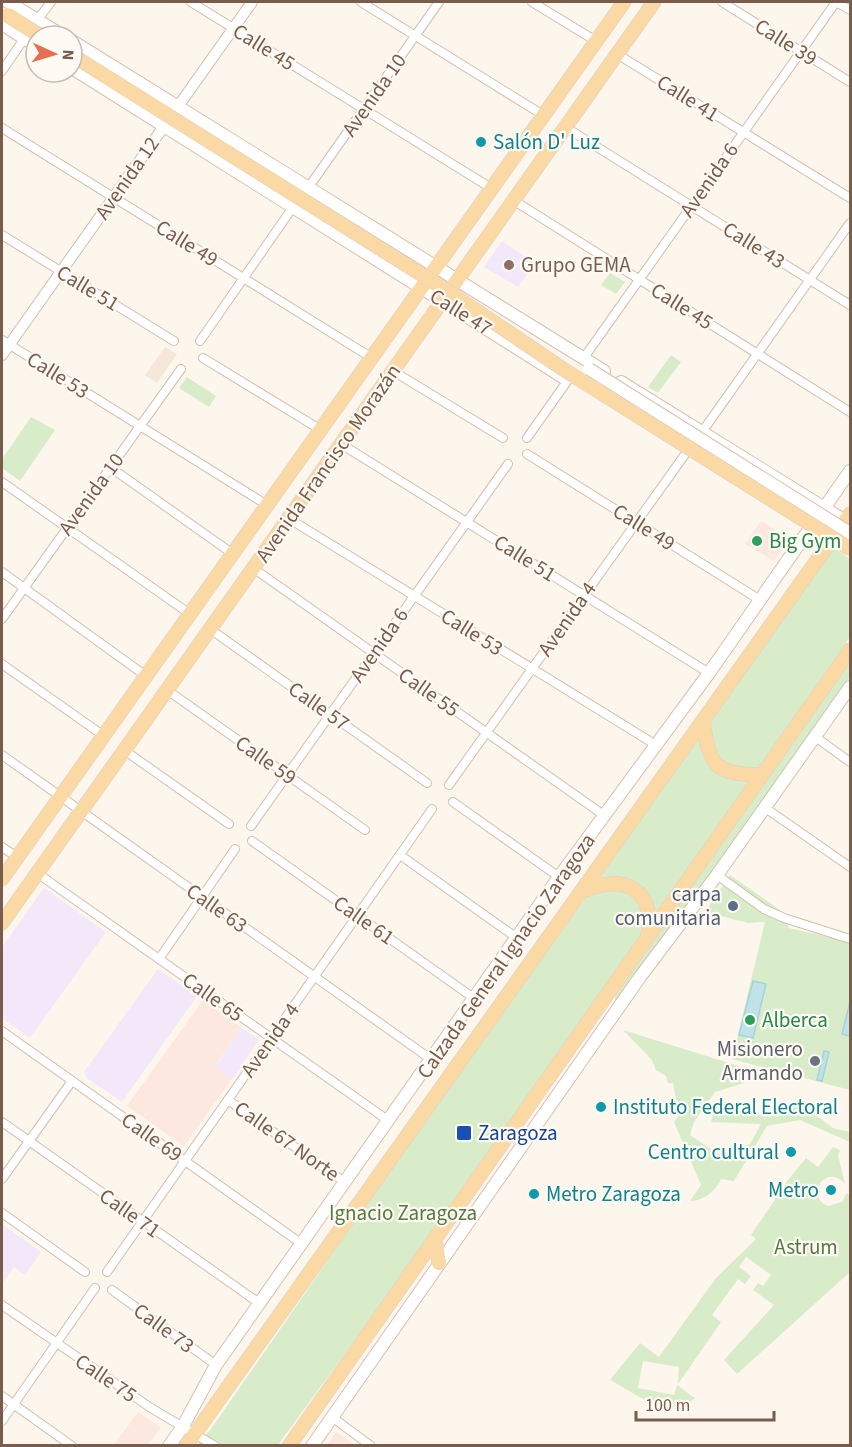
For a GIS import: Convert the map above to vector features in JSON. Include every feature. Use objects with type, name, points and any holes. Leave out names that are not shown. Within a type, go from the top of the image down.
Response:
[{"type":"main road","points":[[8,2],[44,24]]},
{"type":"main road","name":"Avenida Francisco Morazán","points":[[2,879],[624,2]]},
{"type":"main road","name":"Avenida Francisco Morazán","points":[[2,923],[654,2]]},
{"type":"main road","points":[[2,11],[24,25]]},
{"type":"main road","points":[[2,24],[24,38]]},
{"type":"main road","name":"Calle 47","points":[[84,49],[457,280],[586,364],[702,432],[849,523]]},
{"type":"main road","points":[[84,63],[850,549]]},
{"type":"main road","name":"Calle 47","points":[[84,76],[850,555]]},
{"type":"main road","points":[[586,364],[849,523]]},
{"type":"main road","name":"Calzada General Ignacio Zaragoza","points":[[187,1436],[216,1365],[559,877],[709,673],[850,471]]},
{"type":"main road","points":[[776,510],[786,512],[794,506],[796,496],[791,487]]},
{"type":"main road","name":"Calzada General Ignacio Zaragoza","points":[[169,1446],[187,1436],[831,542],[849,523]]},
{"type":"main road","points":[[289,1446],[850,650]]},
{"type":"main road","points":[[312,1446],[656,955],[717,875],[850,687]]},
{"type":"main road","points":[[703,722],[709,755],[721,769],[740,774],[762,775]]},
{"type":"main road","points":[[580,893],[608,882],[629,886],[641,897],[648,909],[647,937]]},
{"type":"main road","points":[[435,1239],[438,1264]]},
{"type":"main road","points":[[417,1264],[438,1264]]},
{"type":"street","points":[[35,24],[51,2]]},
{"type":"street","name":"Calle 45","points":[[191,2],[491,188]]},
{"type":"street","name":"Avenida 12","points":[[2,355],[5,342],[61,271],[252,2]]},
{"type":"street","points":[[361,2],[543,115]]},
{"type":"street","name":"Avenida 10","points":[[308,188],[440,2]]},
{"type":"street","points":[[532,2],[596,41]]},
{"type":"street","name":"Calle 39","points":[[722,2],[850,82]]},
{"type":"street","points":[[836,2],[850,10]]},
{"type":"street","name":"Avenida 6","points":[[586,364],[639,279],[836,2]]},
{"type":"street","points":[[2,71],[24,40]]},
{"type":"street","name":"Calle 41","points":[[617,54],[850,198]]},
{"type":"street","name":"Calle 43","points":[[565,127],[850,305]]},
{"type":"street","name":"Calle 49","points":[[2,128],[372,358]]},
{"type":"street","name":"Calle 45","points":[[513,200],[850,412]]},
{"type":"street","points":[[200,340],[293,207]]},
{"type":"street","points":[[702,432],[850,223]]},
{"type":"street","name":"Calle 51","points":[[2,235],[174,341]]},
{"type":"street","name":"Calle 53","points":[[5,342],[267,505]]},
{"type":"street","points":[[203,358],[321,430]]},
{"type":"street","name":"Avenida 10","points":[[2,619],[181,369]]},
{"type":"street","points":[[393,371],[502,438]]},
{"type":"street","points":[[527,438],[568,380]]},
{"type":"street","name":"Calle 51","points":[[341,444],[709,673]]},
{"type":"street","name":"Avenida 4","points":[[449,784],[686,453]]},
{"type":"street","name":"Calle 49","points":[[527,454],[760,600]]},
{"type":"street","name":"Avenida 6","points":[[250,826],[508,464]]},
{"type":"street","points":[[110,467],[233,554]]},
{"type":"street","points":[[2,482],[190,614]]},
{"type":"street","name":"Calle 53","points":[[288,518],[656,746]]},
{"type":"street","name":"Calle 55","points":[[253,568],[605,816]]},
{"type":"street","points":[[2,572],[146,676]]},
{"type":"street","name":"Calle 57","points":[[210,629],[427,783]]},
{"type":"street","points":[[2,664],[104,736]]},
{"type":"street","name":"Calle 59","points":[[167,690],[365,830]]},
{"type":"street","points":[[814,736],[850,762]]},
{"type":"street","points":[[124,750],[230,824]]},
{"type":"street","name":"Calle 63","points":[[2,755],[432,1060]]},
{"type":"street","points":[[453,802],[559,877]]},
{"type":"street","points":[[764,807],[850,867]]},
{"type":"street","name":"Avenida 4","points":[[108,1272],[432,809]]},
{"type":"street","name":"Calle 61","points":[[252,841],[475,999]]},
{"type":"street","points":[[2,847],[17,857]]},
{"type":"street","points":[[159,958],[235,849]]},
{"type":"street","points":[[400,855],[518,938]]},
{"type":"street","name":"Calle 65","points":[[37,873],[389,1121]]},
{"type":"street","points":[[717,875],[765,909],[784,918],[850,939]]},
{"type":"street","name":"Calle 69","points":[[2,1031],[302,1244]]},
{"type":"street","points":[[2,1179],[72,1081]]},
{"type":"street","name":"Calle 67 Norte","points":[[228,1100],[346,1183]]},
{"type":"street","name":"Calle 71","points":[[2,1122],[259,1304]]},
{"type":"street","points":[[2,1213],[85,1272]]},
{"type":"street","points":[[2,1421],[95,1288]]},
{"type":"street","name":"Calle 73","points":[[112,1290],[216,1365]]},
{"type":"street","name":"Calle 75","points":[[2,1305],[187,1436],[215,1446]]},
{"type":"street","points":[[2,1396],[72,1446]]},
{"type":"street","points":[[332,1418],[371,1446]]},
{"type":"shaded area","name":"Grupo GEMA","points":[[502,241],[535,263],[518,287],[484,267]]},
{"type":"shaded area","points":[[165,347],[177,354],[157,383],[145,375]]},
{"type":"shaded area","points":[[761,521],[790,539],[774,561],[745,544]]},
{"type":"shaded area","points":[[44,888],[106,932],[30,1038],[2,1018],[2,947]]},
{"type":"shaded area","points":[[158,969],[197,996],[122,1102],[87,1078],[84,1072]]},
{"type":"shaded area","points":[[203,1000],[242,1028],[215,1066],[232,1079],[184,1146],[127,1106]]},
{"type":"shaded area","points":[[242,1028],[259,1040],[232,1079],[215,1067]]},
{"type":"shaded area","points":[[2,1224],[41,1252],[25,1275],[14,1267],[2,1284]]},
{"type":"shaded area","points":[[138,1412],[161,1428],[148,1445],[114,1445]]},
{"type":"shaded area","points":[[336,1432],[355,1445],[327,1445]]},
{"type":"green space","points":[[610,273],[625,282],[616,294],[601,285]]},
{"type":"green space","points":[[671,355],[681,362],[658,393],[648,387]]},
{"type":"green space","points":[[187,377],[216,396],[209,407],[179,388]]},
{"type":"green space","points":[[31,417],[55,430],[20,481],[2,468],[2,459]]},
{"type":"green space","name":"Ignacio Zaragoza","points":[[830,545],[850,559],[850,637],[427,1241],[278,1445],[196,1446],[211,1429],[398,1159],[598,881]]},
{"type":"green space","points":[[850,662],[850,677],[615,1008],[615,996],[625,979]]},
{"type":"green space","points":[[730,875],[780,910],[789,928],[850,942],[850,1090],[732,1059],[765,922],[748,923],[705,912]]},
{"type":"green space","points":[[623,1030],[761,1073],[741,1084],[715,1092],[694,1122],[690,1135],[718,1154],[750,1144],[761,1124],[711,1122],[713,1114],[767,1115],[800,1103],[833,1128],[850,1132],[850,1142],[800,1120],[767,1126],[734,1181],[721,1179],[716,1188],[708,1194],[690,1201],[701,1185],[674,1122],[679,1115],[673,1083],[668,1083],[666,1076],[656,1070],[652,1060]]},
{"type":"green space","name":"Astrum","points":[[833,1147],[840,1150],[838,1155],[845,1184],[838,1178],[825,1179],[820,1183],[818,1195],[821,1201],[828,1206],[842,1202],[847,1193],[850,1196],[850,1272],[737,1374],[724,1360],[774,1305],[753,1290],[758,1283],[763,1286],[771,1275],[746,1257],[739,1267],[751,1276],[745,1284],[738,1279],[712,1315],[721,1322],[678,1384],[679,1367],[643,1361],[638,1388],[674,1395],[677,1385],[695,1398],[685,1405],[664,1406],[641,1398],[610,1380],[640,1343],[659,1357],[716,1278],[756,1239],[751,1235],[788,1180],[806,1158],[818,1167]]},
{"type":"water","points":[[753,981],[766,984],[753,1038],[739,1035]]},
{"type":"water","points":[[850,1002],[850,1036],[842,1034]]},
{"type":"water","points":[[824,1051],[829,1052],[822,1081],[817,1080]]},
{"type":"place","name":"Salón D' Luz","points":[[481,142]]},
{"type":"place","name":"Grupo GEMA","points":[[509,265]]},
{"type":"place","name":"Big Gym","points":[[757,541]]},
{"type":"place","name":"carpa comunitaria","points":[[733,906]]},
{"type":"place","name":"Alberca","points":[[750,1020]]},
{"type":"place","name":"Misionero Armando","points":[[815,1061]]},
{"type":"place","name":"Instituto Federal Electoral","points":[[601,1107]]},
{"type":"place","name":"Zaragoza","points":[[464,1133]]},
{"type":"place","name":"Centro cultural","points":[[791,1152]]},
{"type":"place","name":"Metro","points":[[831,1190]]},
{"type":"place","name":"Metro Zaragoza","points":[[534,1194]]}]
